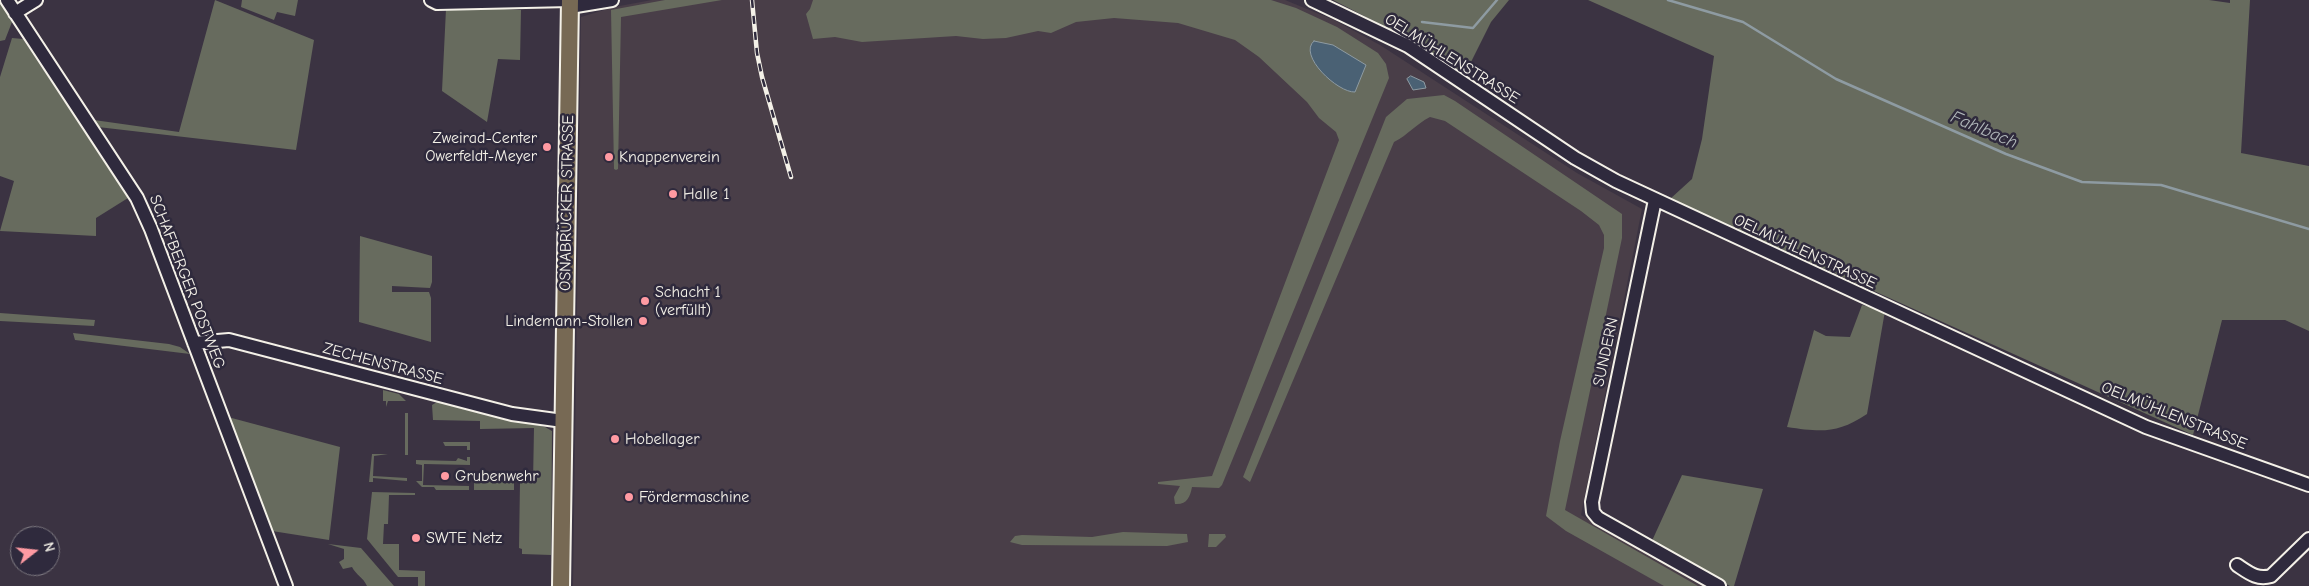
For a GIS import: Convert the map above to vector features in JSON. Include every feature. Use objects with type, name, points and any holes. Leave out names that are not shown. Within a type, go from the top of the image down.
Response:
[{"type":"main road","name":"OSNABRÜCKER STRASSE","points":[[561,586],[570,2]]},
{"type":"street","name":"SCHAFBERGER POSTWEG","points":[[7,0],[137,198],[286,586]]},
{"type":"street","points":[[15,13],[36,0]]},
{"type":"street","points":[[435,1],[570,2],[612,0]]},
{"type":"street","name":"OELMÜHLENSTRASSE","points":[[1312,0],[1408,46],[1575,158],[1656,200],[2146,426],[2309,485]]},
{"type":"street","name":"SUNDERN","points":[[1656,200],[1592,502],[1593,512],[1598,518],[1628,536],[1719,586]]},
{"type":"street","name":"ZECHENSTRASSE","points":[[194,343],[229,340],[512,414],[563,422]]},
{"type":"street","points":[[2237,566],[2269,582],[2271,576],[2309,539]]},
{"type":"shaded area","points":[[215,0],[314,40],[296,150],[98,127],[94,120],[179,132]]},
{"type":"shaded area","points":[[242,0],[298,0],[295,16],[277,12],[274,20],[241,7]]},
{"type":"shaded area","points":[[652,0],[1285,0],[1334,20],[1380,45],[1577,173],[1642,209],[1581,515],[1707,586],[573,586],[581,17],[614,7]]},
{"type":"shaded area","points":[[665,0],[722,0],[621,17],[618,169],[616,170],[614,169],[611,10]]},
{"type":"shaded area","points":[[813,0],[1271,0],[1296,8],[1337,27],[1378,53],[1386,64],[1389,78],[1222,485],[1219,488],[1192,487],[1185,502],[1175,504],[1174,497],[1180,486],[1158,484],[1158,482],[1212,476],[1339,140],[1336,132],[1319,118],[1307,102],[1259,57],[1235,40],[1178,23],[1114,18],[1076,22],[1051,33],[1038,31],[1006,38],[983,39],[956,36],[862,42],[835,37],[813,39],[806,14]]},
{"type":"shaded area","points":[[1333,0],[1509,0],[1491,22],[1465,74],[1413,41]]},
{"type":"shaded area","points":[[1588,0],[2209,0],[2230,3],[2230,0],[2250,0],[2241,153],[2309,166],[2309,331],[2285,320],[2222,320],[2193,435],[1670,199],[1692,179],[1702,139],[1714,56]]},
{"type":"shaded area","points":[[0,1],[12,22],[5,40],[0,41]]},
{"type":"shaded area","points":[[457,6],[521,10],[520,60],[498,59],[487,122],[442,91],[446,9]]},
{"type":"shaded area","points":[[12,38],[23,39],[128,198],[96,218],[96,236],[0,231],[14,181],[0,176],[0,77]]},
{"type":"shaded area","points":[[1444,95],[1622,214],[1622,238],[1565,510],[1698,586],[1664,586],[1566,531],[1546,516],[1560,441],[1604,248],[1604,235],[1599,225],[1581,211],[1445,121],[1430,117],[1394,142],[1250,482],[1243,477],[1386,117],[1407,99]]},
{"type":"shaded area","points":[[360,236],[432,256],[432,282],[430,288],[392,286],[392,292],[429,292],[431,298],[431,342],[359,322]]},
{"type":"shaded area","points":[[1862,305],[1885,311],[1867,414],[1847,425],[1828,430],[1787,427],[1814,330],[1826,336],[1850,337]]},
{"type":"shaded area","points":[[0,313],[95,320],[94,326],[0,321]]},
{"type":"shaded area","points":[[73,333],[169,344],[180,347],[190,354],[75,340]]},
{"type":"shaded area","points":[[383,390],[399,394],[406,401],[388,401],[386,407],[386,401],[383,401]]},
{"type":"shaded area","points":[[437,402],[545,427],[552,431],[551,586],[551,555],[522,554],[522,549],[519,548],[520,482],[533,482],[534,428],[480,429],[480,421],[433,420],[432,405]]},
{"type":"shaded area","points":[[405,413],[408,413],[408,455],[405,455]]},
{"type":"shaded area","points":[[228,417],[340,447],[329,540],[272,531]]},
{"type":"shaded area","points":[[443,442],[470,442],[470,450],[467,450],[467,446],[445,446]]},
{"type":"shaded area","points":[[372,454],[388,454],[374,456],[373,476],[407,478],[407,481],[373,478],[373,482],[369,482]]},
{"type":"shaded area","points":[[467,457],[470,457],[470,465],[424,464],[423,485],[469,486],[469,490],[436,490],[434,487],[422,487],[416,481],[422,481],[422,465],[416,464],[416,460],[456,461],[458,458],[467,461]]},
{"type":"shaded area","points":[[1682,475],[1763,489],[1734,586],[1730,586],[1651,543]]},
{"type":"shaded area","points":[[474,478],[514,478],[514,490],[474,490]]},
{"type":"shaded area","points":[[372,492],[415,493],[415,495],[389,495],[388,524],[384,524],[383,544],[399,544],[399,570],[425,571],[425,586],[418,586],[418,577],[398,577],[367,539]]},
{"type":"shaded area","points":[[1123,532],[1187,534],[1188,542],[1167,546],[1022,545],[1010,542],[1015,536],[1022,535],[1092,537]]},
{"type":"shaded area","points":[[1209,534],[1225,534],[1226,537],[1216,547],[1208,547]]},
{"type":"shaded area","points":[[328,544],[361,548],[394,586],[367,586],[352,567],[343,569],[339,562],[344,559],[344,549]]},
{"type":"water","points":[[1314,41],[1333,45],[1366,65],[1355,92],[1348,91],[1330,80],[1315,64],[1310,47]]},
{"type":"water","points":[[1411,76],[1424,82],[1426,88],[1413,90],[1407,79]]},
{"type":"waterway","points":[[1422,22],[1473,28],[1497,0]]},
{"type":"waterway","name":"Fahlbach","points":[[1668,0],[1743,22],[1836,79],[2006,154],[2082,182],[2161,185],[2309,229]]},
{"type":"railway","points":[[752,0],[757,53],[762,77],[791,177]]},
{"type":"place","name":"Zweirad-Center Owerfeldt-Meyer","points":[[547,147]]},
{"type":"place","name":"Knappenverein","points":[[609,157]]},
{"type":"place","name":"Halle 1","points":[[673,194]]},
{"type":"place","name":"Schacht 1 (verfüllt)","points":[[645,301]]},
{"type":"place","name":"Lindemann-Stollen","points":[[643,321]]},
{"type":"place","name":"Hobellager","points":[[615,439]]},
{"type":"place","name":"Grubenwehr","points":[[445,476]]},
{"type":"place","name":"Fördermaschine","points":[[629,497]]},
{"type":"place","name":"SWTE Netz","points":[[416,538]]}]
